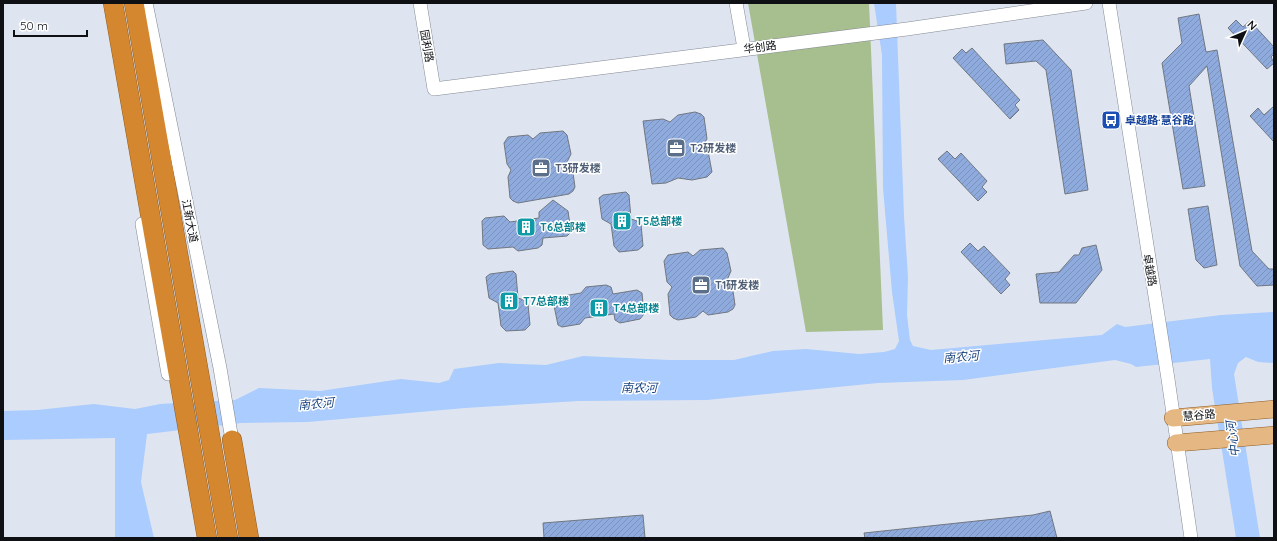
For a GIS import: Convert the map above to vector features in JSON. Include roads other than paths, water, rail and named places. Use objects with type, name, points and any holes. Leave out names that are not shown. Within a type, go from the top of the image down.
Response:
[{"type":"highway","points":[[113,3],[185,442],[196,538]]},
{"type":"highway","name":"江新大道","points":[[134,3],[210,438]]},
{"type":"highway","points":[[168,374],[207,538]]},
{"type":"highway","points":[[210,438],[228,538]]},
{"type":"highway","points":[[210,438],[239,538]]},
{"type":"highway","points":[[232,440],[249,538]]},
{"type":"main road","name":"慧谷路","points":[[1172,418],[1274,409]]},
{"type":"main road","points":[[1176,443],[1274,435]]},
{"type":"street","points":[[104,3],[168,374]]},
{"type":"street","name":"江新大道","points":[[146,3],[220,368],[232,440]]},
{"type":"street","name":"园利路","points":[[420,3],[434,89]]},
{"type":"street","points":[[736,3],[744,48]]},
{"type":"street","name":"华创路","points":[[434,89],[744,48],[907,29],[1086,3]]},
{"type":"street","name":"卓越路","points":[[1109,3],[1168,379],[1172,418],[1191,538]]},
{"type":"water","points":[[874,3],[896,3],[904,216],[908,277],[907,315],[910,340],[913,346],[931,350],[1102,335],[1117,324],[1125,327],[1221,315],[1274,312],[1274,363],[1258,362],[1246,357],[1238,363],[1234,374],[1260,538],[1236,538],[1212,388],[1210,359],[1136,367],[1131,364],[1115,360],[963,380],[878,383],[707,400],[579,401],[465,408],[308,422],[241,423],[147,434],[141,482],[154,538],[115,538],[115,438],[3,440],[3,411],[37,410],[94,404],[135,409],[160,404],[235,400],[259,388],[320,391],[401,379],[439,383],[449,380],[454,369],[499,363],[546,365],[583,356],[670,360],[734,360],[773,351],[806,349],[859,354],[884,352],[895,349],[899,341],[892,292],[883,188],[882,55]]},
{"type":"place","name":"卓越路·慧谷路","points":[[1111,120]]},
{"type":"place","name":"T2研发楼","points":[[676,148]]},
{"type":"place","name":"T3研发楼","points":[[541,168]]},
{"type":"place","name":"T5总部楼","points":[[622,221]]},
{"type":"place","name":"T6总部楼","points":[[526,227]]},
{"type":"place","name":"T1研发楼","points":[[701,285]]},
{"type":"place","name":"T7总部楼","points":[[509,301]]},
{"type":"place","name":"T4总部楼","points":[[599,308]]},
{"type":"water label","name":"南农河","points":[[961,357]]},
{"type":"water label","name":"南农河","points":[[639,388]]},
{"type":"water label","name":"南农河","points":[[316,404]]},
{"type":"water label","name":"中心河","points":[[1233,439]]}]
